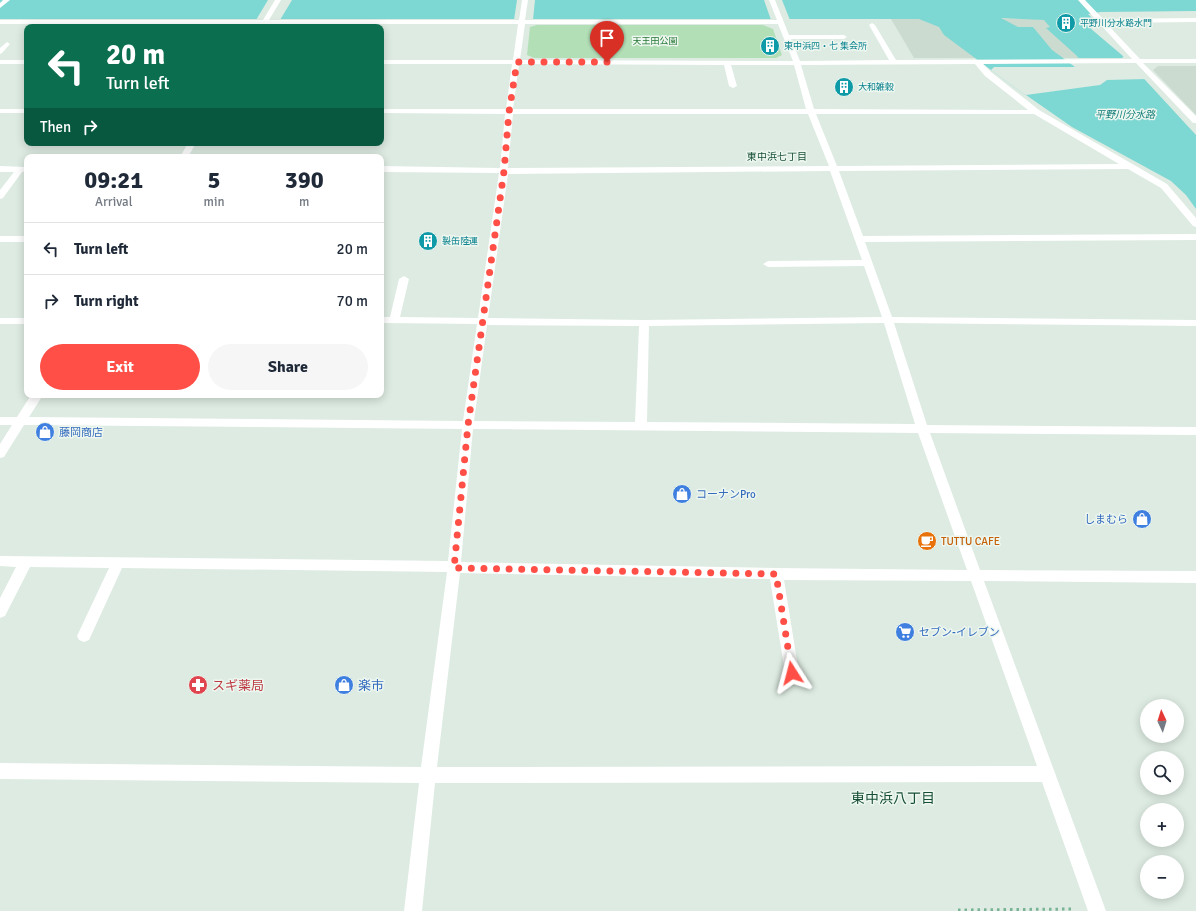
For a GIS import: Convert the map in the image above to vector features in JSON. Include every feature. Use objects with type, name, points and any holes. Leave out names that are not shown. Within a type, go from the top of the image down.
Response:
[{"type":"street","points":[[0,6],[7,0]]},
{"type":"street","points":[[265,23],[278,0]]},
{"type":"street","points":[[413,911],[428,775],[454,568],[468,425],[504,171],[509,112],[525,0]]},
{"type":"street","points":[[772,0],[797,63],[811,112],[834,169],[888,320],[923,430],[1096,910]]},
{"type":"street","points":[[1081,0],[1135,61],[1196,121]]},
{"type":"street","points":[[1100,22],[1196,20]]},
{"type":"street","points":[[0,22],[71,24],[780,21]]},
{"type":"street","points":[[872,25],[893,62]]},
{"type":"street","points":[[787,37],[844,37]]},
{"type":"street","points":[[0,52],[7,44]]},
{"type":"street","points":[[384,62],[797,63],[1196,61]]},
{"type":"street","points":[[0,62],[24,62]]},
{"type":"street","points":[[727,62],[733,86]]},
{"type":"street","points":[[977,62],[988,74],[1036,112],[1164,186],[1196,224]]},
{"type":"street","points":[[0,111],[24,111]]},
{"type":"street","points":[[384,111],[1036,112]]},
{"type":"street","points":[[384,169],[504,171],[1128,166]]},
{"type":"street","points":[[0,169],[24,169]]},
{"type":"street","points":[[0,196],[24,169]]},
{"type":"street","points":[[859,239],[1196,237]]},
{"type":"street","points":[[0,239],[24,239]]},
{"type":"street","points":[[768,264],[867,263]]},
{"type":"street","points":[[394,321],[404,279]]},
{"type":"street","points":[[384,320],[644,322],[888,320],[1196,323]]},
{"type":"street","points":[[0,321],[24,321]]},
{"type":"street","points":[[641,426],[644,322]]},
{"type":"street","points":[[0,454],[36,398]]},
{"type":"street","points":[[0,421],[641,426],[923,430],[1196,431]]},
{"type":"street","points":[[0,561],[776,574],[1196,577]]},
{"type":"street","points":[[0,612],[26,561]]},
{"type":"street","points":[[84,636],[118,562]]},
{"type":"street","points":[[776,574],[792,673]]},
{"type":"street","points":[[0,771],[428,775],[1048,774]]},
{"type":"path","points":[[958,910],[1096,910]]},
{"type":"shaded area","points":[[1037,18],[1038,20],[1095,20],[1102,28],[1090,28],[1076,55],[1078,58],[914,58],[891,19]]},
{"type":"shaded area","points":[[1158,66],[1196,66],[1196,115],[1153,70]]},
{"type":"green space","name":"天王田公園","points":[[537,25],[763,25],[773,29],[782,55],[776,58],[534,58],[527,55],[530,27]]},
{"type":"water","name":"平野川分水路","points":[[0,0],[1196,0],[1196,11],[1101,12],[1088,14],[1092,18],[1083,20],[1090,28],[1123,56],[1196,135],[1196,209],[1186,195],[1171,181],[1072,127],[1022,93],[944,35],[939,27],[919,19],[0,19]],"holes":[[[1001,18],[1044,20],[1050,27],[1046,28],[1076,55],[1098,83],[1052,50],[1033,27],[1018,27]]]},
{"type":"pier","points":[[268,0],[292,0],[280,20],[256,20]]},
{"type":"pier","points":[[517,0],[535,0],[533,20],[514,20]]},
{"type":"pier","points":[[764,0],[782,0],[790,20],[771,20]]},
{"type":"pier","points":[[1125,55],[1147,79],[1107,80],[1100,85],[1026,95],[991,70],[994,67],[1075,67],[1063,58],[1067,58],[1088,73],[1075,58],[1122,58]]},
{"type":"place","name":"平野川分水路水門","points":[[1066,23]]},
{"type":"place","name":"東中浜四・七 集会所","points":[[770,46]]},
{"type":"place","name":"大和雑穀","points":[[844,87]]},
{"type":"place","name":"製缶陸運","points":[[428,241]]},
{"type":"place","name":"藤岡商店","points":[[45,432]]},
{"type":"place","name":"コーナンPro","points":[[682,494]]},
{"type":"place","name":"しまむら","points":[[1142,519]]},
{"type":"place","name":"TUTTU CAFE","points":[[927,541]]},
{"type":"place","name":"セブン-イレブン","points":[[905,632]]},
{"type":"place","name":"スギ薬局","points":[[198,685]]},
{"type":"place","name":"楽市","points":[[344,685]]},
{"type":"district","name":"東中浜七丁目","points":[[777,156]]},
{"type":"district","name":"東中浜八丁目","points":[[893,798]]},
{"type":"route","points":[[607,62],[517,62],[509,112],[504,171],[468,425],[454,568],[776,574],[792,673]]}]
